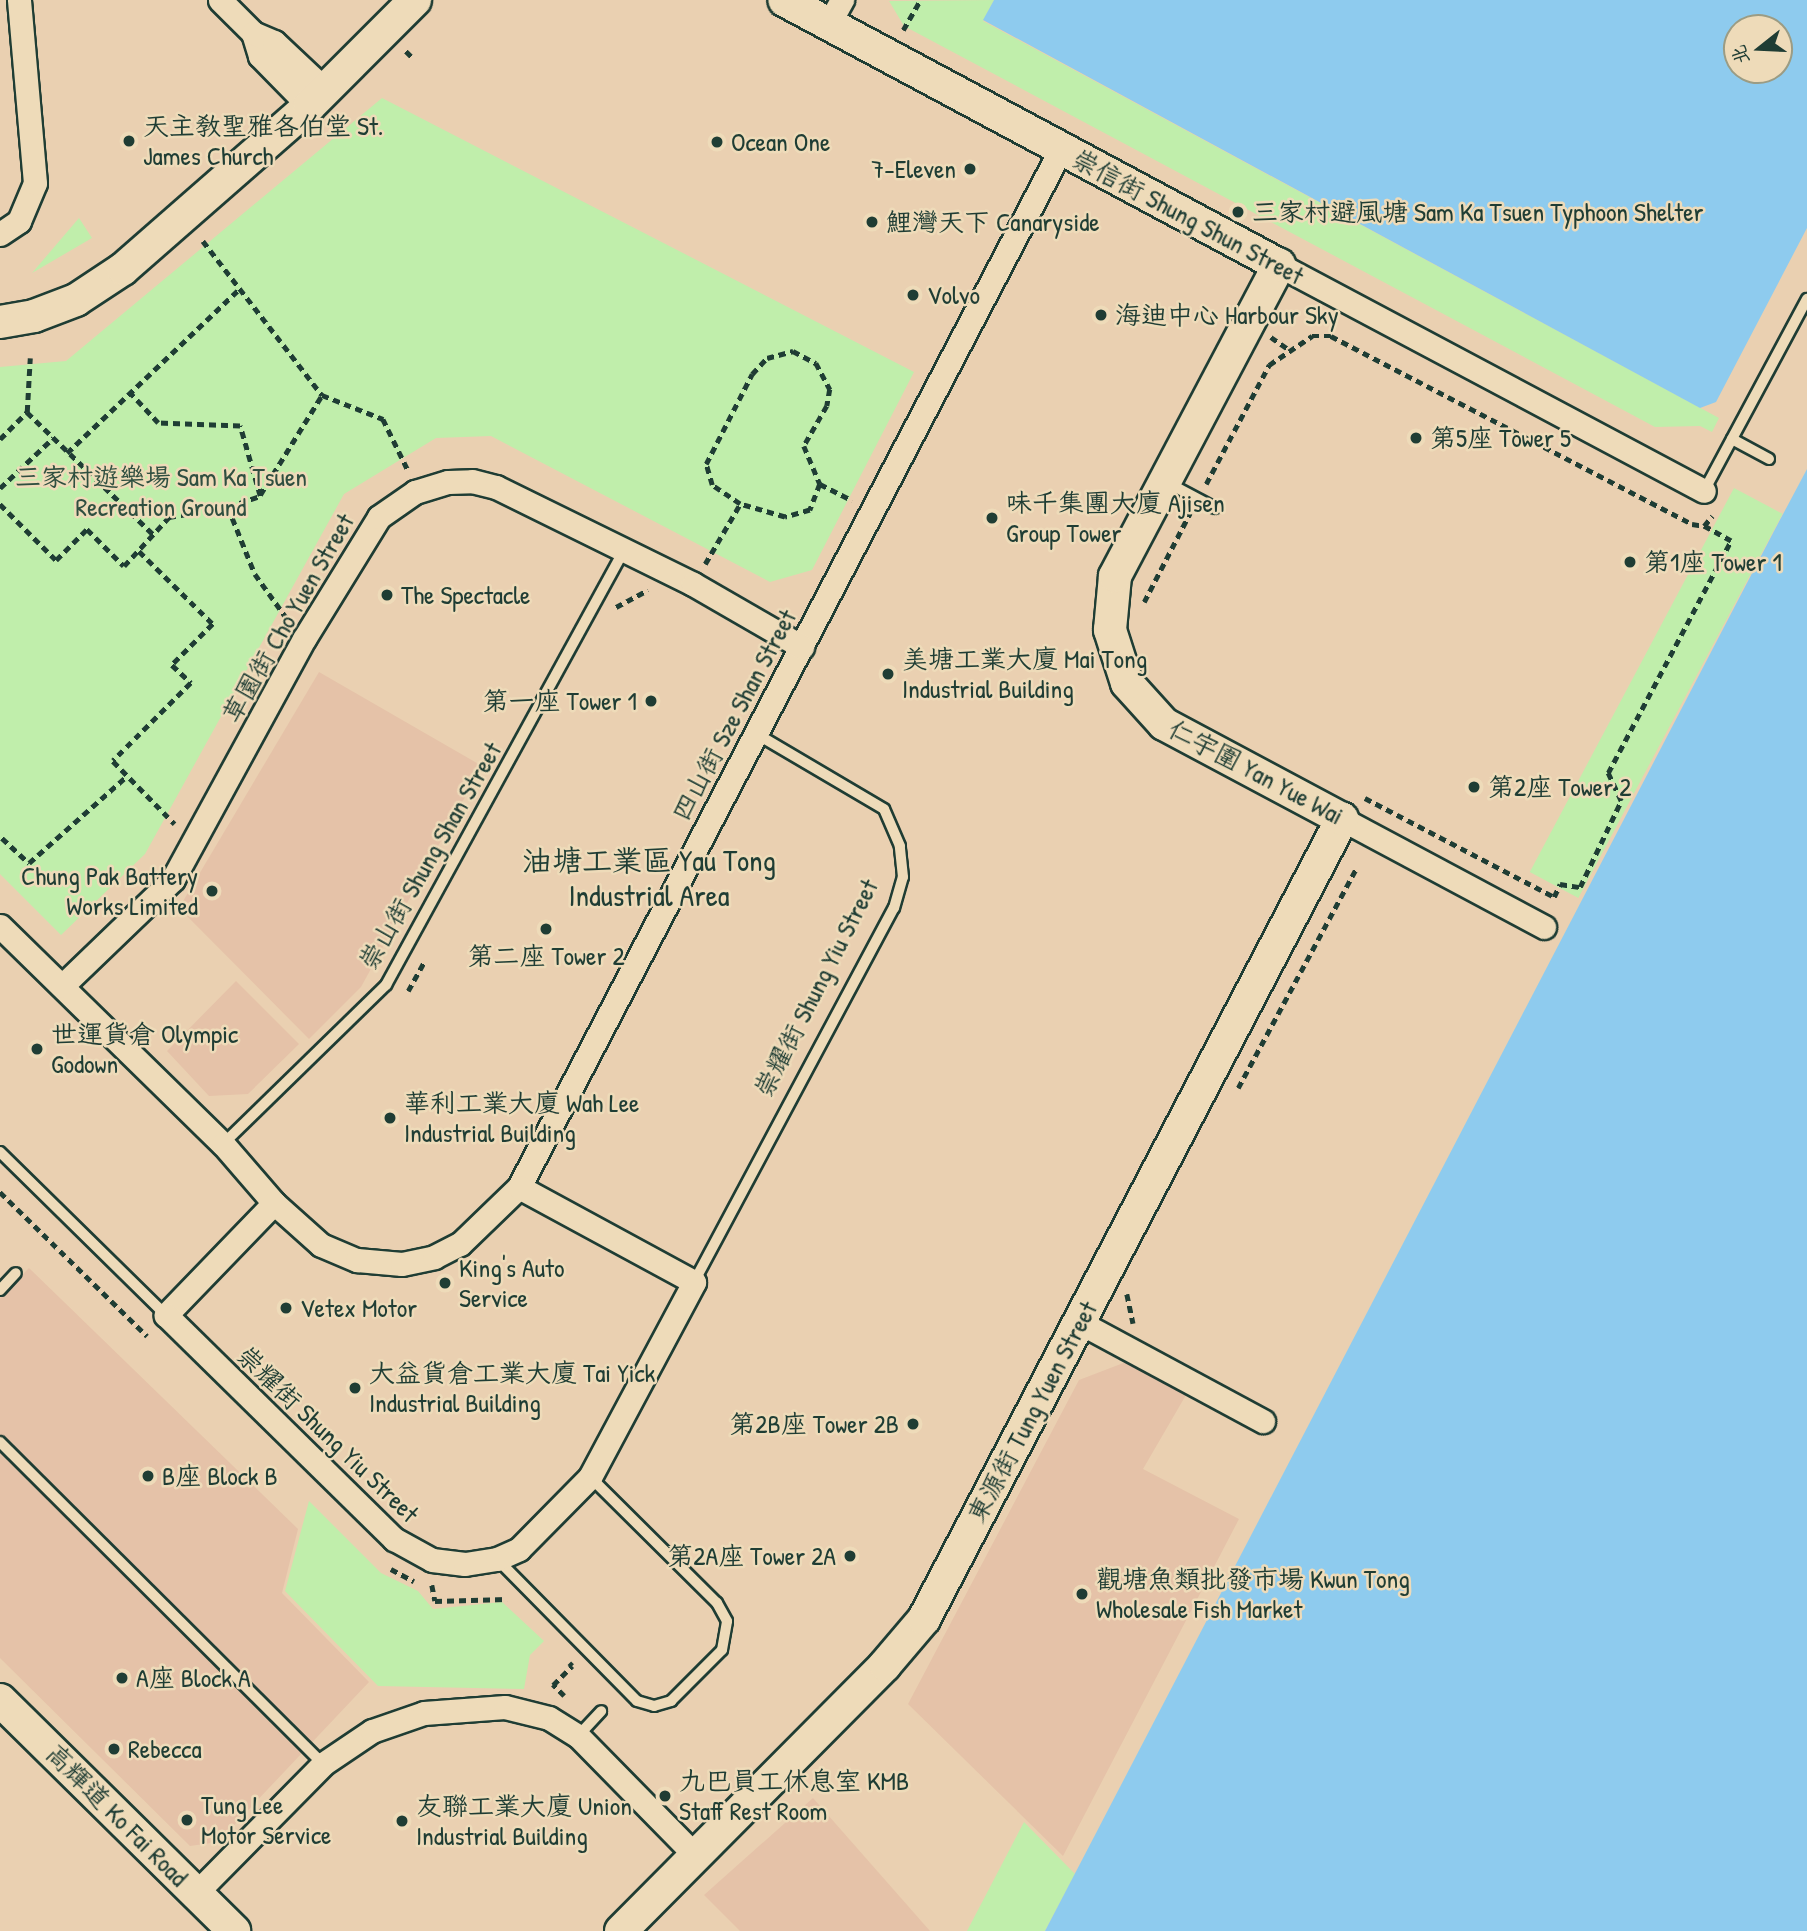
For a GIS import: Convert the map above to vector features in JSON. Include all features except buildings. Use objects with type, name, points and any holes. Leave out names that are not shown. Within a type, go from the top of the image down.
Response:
[{"type":"street","points":[[0,234],[19,221],[35,183],[19,0]]},
{"type":"street","points":[[220,0],[253,33],[260,56],[316,98]]},
{"type":"street","points":[[0,322],[34,316],[76,300],[122,269],[316,98],[415,0]]},
{"type":"street","name":"崇信街 Shung Shun Street","points":[[784,0],[835,13],[1061,149],[1704,491]]},
{"type":"street","name":"四山街 Sze Shan Street","points":[[0,926],[222,1144],[274,1203],[321,1245],[357,1260],[402,1264],[434,1257],[460,1244],[519,1187],[1061,149]]},
{"type":"street","name":"仁宇圍 Yan Yue Wai","points":[[1279,265],[1115,576],[1110,603],[1110,631],[1127,683],[1164,724],[1347,805],[1544,927]]},
{"type":"street","name":"草園街 Cho Yuen Street","points":[[62,986],[173,879],[304,639],[379,517],[415,492],[448,482],[472,481],[496,487],[624,550],[802,647]]},
{"type":"street","name":"東源街 Tung Yuen Street","points":[[621,1931],[694,1854],[886,1665],[924,1619],[1347,805]]},
{"type":"street","points":[[519,1187],[694,1282]]},
{"type":"street","points":[[166,1315],[274,1203]]},
{"type":"street","name":"崇耀街 Shung Yiu Street","points":[[166,1315],[404,1547],[432,1560],[465,1564],[497,1559],[538,1535],[590,1477],[694,1282]]},
{"type":"street","points":[[1080,1322],[1263,1421]]},
{"type":"street","name":"高輝道 Ko Fai Road","points":[[0,1700],[234,1931]]},
{"type":"street","points":[[196,1893],[323,1764],[372,1731],[424,1713],[505,1707],[549,1718],[578,1736],[694,1854]]},
{"type":"lane","points":[[1704,491],[1807,299]]},
{"type":"lane","points":[[1732,439],[1769,459]]},
{"type":"lane","points":[[1165,481],[1215,508]]},
{"type":"lane","name":"崇山街 Shung Shan Street","points":[[222,1144],[386,985],[624,550]]},
{"type":"lane","name":"崇耀街 Shung Yiu Street","points":[[694,1282],[894,908],[903,877],[900,846],[884,809],[755,733]]},
{"type":"lane","name":"崇耀街 Shung Yiu Street","points":[[0,1152],[166,1315]]},
{"type":"lane","points":[[0,1290],[16,1273]]},
{"type":"lane","points":[[0,1442],[323,1764]]},
{"type":"lane","points":[[497,1559],[521,1586],[645,1705],[671,1701],[722,1650],[728,1631],[724,1611],[590,1477]]},
{"type":"lane","points":[[578,1736],[601,1712]]},
{"type":"path","points":[[903,30],[920,0]]},
{"type":"path","points":[[203,241],[322,395],[383,419],[410,475]]},
{"type":"path","points":[[67,453],[240,288]]},
{"type":"path","points":[[1143,613],[1144,602],[1269,365],[1288,349],[1312,337],[1331,336],[1692,524],[1704,526],[1715,512]]},
{"type":"path","points":[[820,485],[810,510],[800,516],[740,504],[712,485],[706,464],[752,374],[767,358],[782,353],[805,356],[827,378],[827,406],[804,446],[820,485],[856,502]]},
{"type":"path","points":[[0,439],[27,412],[30,358]]},
{"type":"path","points":[[130,393],[158,423],[240,426],[260,496]]},
{"type":"path","points":[[0,504],[56,560],[87,529],[124,566],[169,517],[228,507],[260,496],[322,395]]},
{"type":"path","points":[[27,412],[153,535]]},
{"type":"path","points":[[0,488],[53,438]]},
{"type":"path","points":[[702,568],[740,504]]},
{"type":"path","points":[[228,507],[255,574],[290,622]]},
{"type":"path","name":"仁宇圍 Yan Yue Wai","points":[[1347,805],[1553,897],[1560,884],[1580,887],[1622,801],[1608,773],[1731,541],[1704,526]]},
{"type":"path","points":[[139,551],[213,624],[172,665],[191,683],[113,761],[175,824]]},
{"type":"path","points":[[2,838],[29,863],[127,775]]},
{"type":"path","points":[[432,1585],[435,1601],[505,1597],[514,1606]]},
{"type":"path","points":[[553,1685],[572,1666],[565,1658]]},
{"type":"shaded area","points":[[319,672],[482,766],[361,987],[309,1039],[179,908]]},
{"type":"shaded area","points":[[236,981],[299,1044],[248,1094],[209,1096],[167,1051]]},
{"type":"shaded area","points":[[29,1268],[298,1529],[282,1593],[369,1682],[218,1842],[190,1846],[0,1658],[0,1298]]},
{"type":"shaded area","name":"觀塘魚類批發市場 Kwun Tong Wholesale Fish Market","points":[[1126,1362],[1186,1395],[1143,1469],[1239,1519],[1063,1856],[908,1704],[1079,1380]]},
{"type":"shaded area","points":[[813,1798],[930,1931],[740,1931],[704,1895]]},
{"type":"green space","points":[[994,0],[983,21],[1719,418],[1712,432],[1700,426],[1655,427],[904,26],[889,1]]},
{"type":"green space","name":"三家村遊樂場 Sam Ka Tsuen Recreation Ground","points":[[382,98],[914,372],[812,570],[770,582],[491,436],[436,438],[344,494],[145,854],[61,935],[0,874],[0,367],[66,361]]},
{"type":"green space","points":[[79,218],[92,238],[32,273]]},
{"type":"green space","points":[[1734,488],[1783,514],[1578,898],[1530,872]]},
{"type":"green space","points":[[309,1501],[381,1573],[418,1591],[433,1609],[502,1602],[544,1641],[530,1655],[524,1689],[378,1686],[285,1591]]},
{"type":"green space","points":[[1024,1822],[1075,1874],[1045,1931],[967,1931]]},
{"type":"water","points":[[994,0],[1807,0],[1807,228],[1716,402],[1700,408],[983,20]]},
{"type":"water","points":[[1807,469],[1807,1931],[1045,1931],[1773,533]]},
{"type":"place","name":"天主教聖雅各伯堂 St. James Church","points":[[129,141]]},
{"type":"place","name":"Ocean One","points":[[717,142]]},
{"type":"place","name":"7-Eleven","points":[[970,169]]},
{"type":"place","name":"三家村避風塘 Sam Ka Tsuen Typhoon Shelter","points":[[1238,212]]},
{"type":"place","name":"鯉灣天下 Canaryside","points":[[872,222]]},
{"type":"place","name":"Volvo","points":[[913,295]]},
{"type":"place","name":"海迪中心 Harbour Sky","points":[[1101,315]]},
{"type":"place","name":"第5座 Tower 5","points":[[1416,438]]},
{"type":"place","name":"味千集團大廈 Ajisen Group Tower","points":[[992,518]]},
{"type":"place","name":"第1座 Tower 1","points":[[1630,562]]},
{"type":"place","name":"The Spectacle","points":[[387,595]]},
{"type":"place","name":"美塘工業大廈 Mai Tong Industrial Building","points":[[888,674]]},
{"type":"place","name":"第一座 Tower 1","points":[[651,701]]},
{"type":"place","name":"第2座 Tower 2","points":[[1474,787]]},
{"type":"place","name":"Chung Pak Battery Works Limited","points":[[212,891]]},
{"type":"place","name":"第二座 Tower 2","points":[[546,929]]},
{"type":"place","name":"世運貨倉 Olympic Godown","points":[[37,1049]]},
{"type":"place","name":"華利工業大廈 Wah Lee Industrial Building","points":[[390,1118]]},
{"type":"place","name":"King's Auto Service","points":[[445,1283]]},
{"type":"place","name":"Vetex Motor","points":[[286,1308]]},
{"type":"place","name":"大益貨倉工業大廈 Tai Yick Industrial Building","points":[[355,1388]]},
{"type":"place","name":"第2B座 Tower 2B","points":[[913,1424]]},
{"type":"place","name":"B座 Block B","points":[[148,1476]]},
{"type":"place","name":"第2A座 Tower 2A","points":[[850,1556]]},
{"type":"place","name":"觀塘魚類批發市場 Kwun Tong Wholesale Fish Market","points":[[1082,1594]]},
{"type":"place","name":"A座 Block A","points":[[122,1678]]},
{"type":"place","name":"Rebecca","points":[[114,1749]]},
{"type":"place","name":"九巴員工休息室 KMB Staff Rest Room","points":[[665,1796]]},
{"type":"place","name":"Tung Lee Motor Service","points":[[187,1820]]},
{"type":"place","name":"友聯工業大廈 Union Industrial Building","points":[[402,1821]]},
{"type":"district","name":"油塘工業區 Yau Tong Industrial Area","points":[[649,877]]}]
